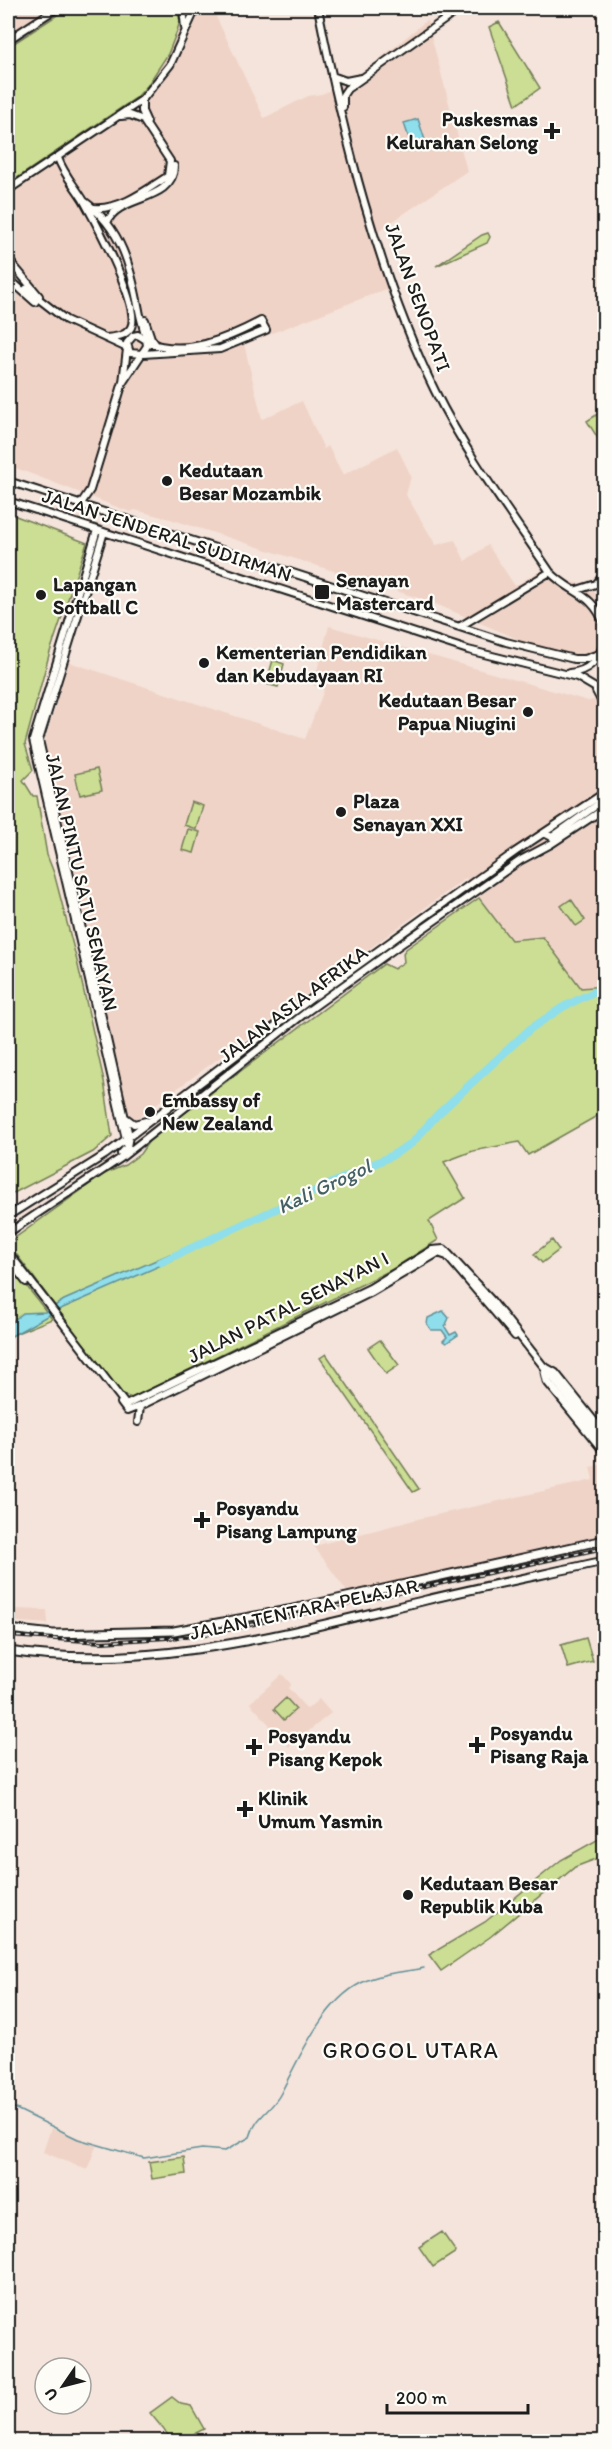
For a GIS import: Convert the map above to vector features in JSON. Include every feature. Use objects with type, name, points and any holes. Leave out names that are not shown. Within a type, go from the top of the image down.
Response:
[{"type":"highway","points":[[604,1434],[555,1373],[548,1373],[547,1381],[604,1451]]},
{"type":"highway","name":"JALAN TENTARA PELAJAR","points":[[8,1629],[74,1634],[184,1629],[288,1610],[604,1540]]},
{"type":"highway","name":"JALAN TENTARA PELAJAR","points":[[8,1651],[87,1657],[185,1652],[318,1627],[604,1561]]},
{"type":"main road","points":[[8,40],[57,8]]},
{"type":"main road","points":[[183,8],[184,34]]},
{"type":"main road","points":[[8,189],[58,158],[142,100],[165,75],[196,8]]},
{"type":"main road","name":"JALAN SENOPATI","points":[[318,8],[332,75],[385,267],[416,352],[455,427],[550,572]]},
{"type":"main road","points":[[344,120],[345,92],[461,8]]},
{"type":"main road","points":[[8,35],[20,31]]},
{"type":"main road","points":[[332,75],[346,81],[370,75]]},
{"type":"main road","points":[[106,223],[115,211],[165,186],[174,173],[171,157],[143,116],[142,100]]},
{"type":"main road","points":[[94,208],[111,207],[132,198],[168,176],[170,171],[170,161],[143,120],[130,115],[120,116]]},
{"type":"main road","points":[[58,158],[65,174],[84,201],[115,258],[134,322],[123,335],[105,338]]},
{"type":"main road","points":[[84,201],[94,208],[106,223],[127,256],[146,341],[142,354],[123,382]]},
{"type":"main road","points":[[8,259],[54,312]]},
{"type":"main road","points":[[8,278],[45,310],[54,312]]},
{"type":"main road","points":[[26,289],[54,312],[127,349],[135,355],[198,352],[236,344],[266,330],[261,321],[202,345],[158,346],[138,335],[133,336],[127,343],[127,349],[123,382],[89,493],[80,505]]},
{"type":"main road","points":[[139,312],[158,346]]},
{"type":"main road","points":[[233,334],[236,344]]},
{"type":"main road","name":"JALAN JENDERAL SUDIRMAN","points":[[8,481],[459,627],[574,660],[602,653]]},
{"type":"main road","points":[[89,493],[91,508]]},
{"type":"main road","name":"JALAN JENDERAL SUDIRMAN","points":[[8,501],[468,650],[577,677],[604,693]]},
{"type":"main road","name":"JALAN PINTU SATU SENAYAN","points":[[101,531],[33,740],[128,1139]]},
{"type":"main road","points":[[459,627],[550,572],[564,585],[595,603],[604,623]]},
{"type":"main road","points":[[576,590],[596,584],[604,574]]},
{"type":"main road","points":[[604,595],[604,623]]},
{"type":"main road","points":[[558,673],[577,673],[587,669],[602,653],[604,640]]},
{"type":"main road","points":[[596,690],[604,706]]},
{"type":"main road","name":"JALAN ASIA AFRIKA","points":[[8,1216],[128,1139],[381,948],[604,793]]},
{"type":"main road","points":[[544,833],[552,837],[604,800]]},
{"type":"main road","name":"JALAN ASIA AFRIKA","points":[[8,1233],[121,1158],[305,1013],[386,954],[521,860],[552,844],[604,809]]},
{"type":"main road","points":[[381,948],[386,954]]},
{"type":"main road","points":[[184,1096],[184,1102],[189,1104]]},
{"type":"main road","points":[[57,1185],[115,1144],[120,1135],[123,1119],[137,1124],[153,1119]]},
{"type":"main road","points":[[91,1177],[126,1150],[128,1139],[155,1129]]},
{"type":"main road","points":[[57,1185],[80,1174],[82,1178],[73,1188]]},
{"type":"main road","name":"JALAN PATAL SENAYAN I","points":[[127,1408],[370,1288],[437,1248],[448,1251],[604,1443]]},
{"type":"main road","points":[[8,1252],[49,1309]]},
{"type":"main road","name":"JALAN PATAL SENAYAN I","points":[[127,1408],[140,1406],[372,1292],[438,1253],[447,1256],[548,1373]]},
{"type":"main road","points":[[8,1259],[127,1408]]},
{"type":"main road","points":[[138,1422],[140,1406]]},
{"type":"shaded area","points":[[8,8],[212,8],[264,118],[308,96],[322,94],[357,78],[427,20],[467,171],[371,236],[389,288],[244,344],[262,419],[302,401],[324,449],[328,446],[343,475],[397,447],[411,476],[406,495],[436,545],[455,540],[465,561],[488,545],[515,586],[550,565],[564,581],[590,585],[604,607],[604,646],[592,654],[564,659],[431,602],[170,519],[135,510],[130,512],[8,465]]},
{"type":"shaded area","points":[[329,626],[588,701],[604,698],[604,986],[581,989],[543,937],[511,940],[466,878],[137,1118],[132,1117],[127,1111],[44,756],[46,737],[69,662],[305,739],[324,690],[313,685]]},
{"type":"shaded area","points":[[604,1464],[604,1536],[348,1593],[314,1546],[418,1519],[593,1480],[590,1467]]},
{"type":"shaded area","points":[[8,1599],[15,1609],[47,1610],[48,1624],[8,1621]]},
{"type":"shaded area","points":[[282,1674],[291,1684],[288,1688],[307,1709],[319,1699],[331,1713],[289,1747],[250,1703]]},
{"type":"shaded area","points":[[51,2128],[97,2144],[87,2170],[43,2152]]},
{"type":"green space","points":[[68,8],[177,8],[180,21],[168,54],[137,97],[8,184],[8,47]]},
{"type":"green space","points":[[499,22],[540,88],[516,105],[489,27]]},
{"type":"green space","points":[[488,233],[490,237],[487,243],[436,266],[482,235]]},
{"type":"green space","points":[[604,410],[604,448],[587,421]]},
{"type":"green space","points":[[8,513],[87,543],[49,655],[25,744],[33,770],[23,780],[33,796],[37,796],[47,855],[54,873],[77,961],[104,1081],[112,1136],[93,1152],[8,1196]]},
{"type":"green space","points":[[273,660],[284,664],[278,687],[266,684]]},
{"type":"green space","points":[[97,769],[102,790],[80,795],[75,774]]},
{"type":"green space","points":[[191,802],[203,806],[196,829],[184,825]]},
{"type":"green space","points":[[188,829],[200,832],[194,853],[182,850]]},
{"type":"green space","points":[[479,898],[511,940],[543,937],[581,988],[604,986],[604,1112],[528,1155],[519,1142],[473,1151],[444,1162],[465,1198],[429,1221],[438,1240],[393,1269],[132,1398],[121,1394],[8,1243],[104,1174],[125,1165],[140,1154],[149,1141],[191,1108],[384,964],[394,969],[404,962],[403,953],[406,949]]},
{"type":"green space","points":[[571,899],[585,920],[576,926],[561,906]]},
{"type":"green space","points":[[552,1240],[559,1250],[542,1263],[534,1254]]},
{"type":"green space","points":[[8,1262],[52,1319],[12,1335],[8,1342]]},
{"type":"green space","points":[[380,1340],[399,1365],[386,1374],[368,1348]]},
{"type":"green space","points":[[326,1354],[419,1489],[413,1492],[320,1358]]},
{"type":"green space","points":[[586,1638],[593,1661],[568,1668],[561,1645]]},
{"type":"green space","points":[[286,1698],[296,1709],[284,1720],[274,1709]]},
{"type":"green space","points":[[604,1836],[604,1856],[575,1867],[490,1937],[441,1971],[429,1955],[485,1922],[561,1860]]},
{"type":"green space","points":[[184,2157],[186,2174],[152,2179],[149,2162]]},
{"type":"green space","points":[[442,2232],[456,2252],[433,2267],[419,2247]]},
{"type":"green space","points":[[172,2397],[181,2404],[191,2406],[204,2429],[184,2439],[173,2441],[150,2413]]},
{"type":"water","points":[[418,119],[425,140],[411,145],[404,123]]},
{"type":"water","points":[[170,1254],[173,1260],[56,1311],[8,1338],[8,1325],[23,1313],[45,1312],[64,1300]]},
{"type":"water","points":[[443,1311],[449,1318],[445,1327],[450,1335],[456,1332],[458,1335],[446,1343],[443,1341],[447,1337],[442,1330],[431,1330],[427,1324],[428,1318]]},
{"type":"waterway","name":"Kali Grogol","points":[[161,1262],[391,1156],[412,1143],[437,1115],[530,1029],[563,1007],[604,987]]},
{"type":"waterway","points":[[8,2105],[78,2139],[144,2158],[202,2149],[225,2151],[250,2137],[256,2123],[277,2099],[304,2048],[335,2003],[361,1983],[376,1977],[424,1968]]},
{"type":"tunnel","points":[[8,269],[26,289]]},
{"type":"railway","points":[[8,1636],[102,1642],[199,1636],[604,1548]]},
{"type":"place","name":"Puskesmas Kelurahan Selong","points":[[552,131]]},
{"type":"place","name":"Kedutaan Besar Mozambik","points":[[167,481]]},
{"type":"place","name":"Senayan Mastercard","points":[[322,592]]},
{"type":"place","name":"Lapangan Softball C","points":[[41,595]]},
{"type":"place","name":"Kementerian Pendidikan dan Kebudayaan RI","points":[[204,663]]},
{"type":"place","name":"Kedutaan Besar Papua Niugini","points":[[528,712]]},
{"type":"place","name":"Plaza Senayan XXI","points":[[341,812]]},
{"type":"place","name":"Embassy of New Zealand","points":[[150,1112]]},
{"type":"place","name":"Posyandu Pisang Lampung","points":[[202,1520]]},
{"type":"place","name":"Posyandu Pisang Raja","points":[[477,1745]]},
{"type":"place","name":"Posyandu Pisang Kepok","points":[[254,1747]]},
{"type":"place","name":"Klinik Umum Yasmin","points":[[245,1809]]},
{"type":"place","name":"Kedutaan Besar Republik Kuba","points":[[408,1895]]},
{"type":"district","name":"GROGOL UTARA","points":[[411,2050]]}]
